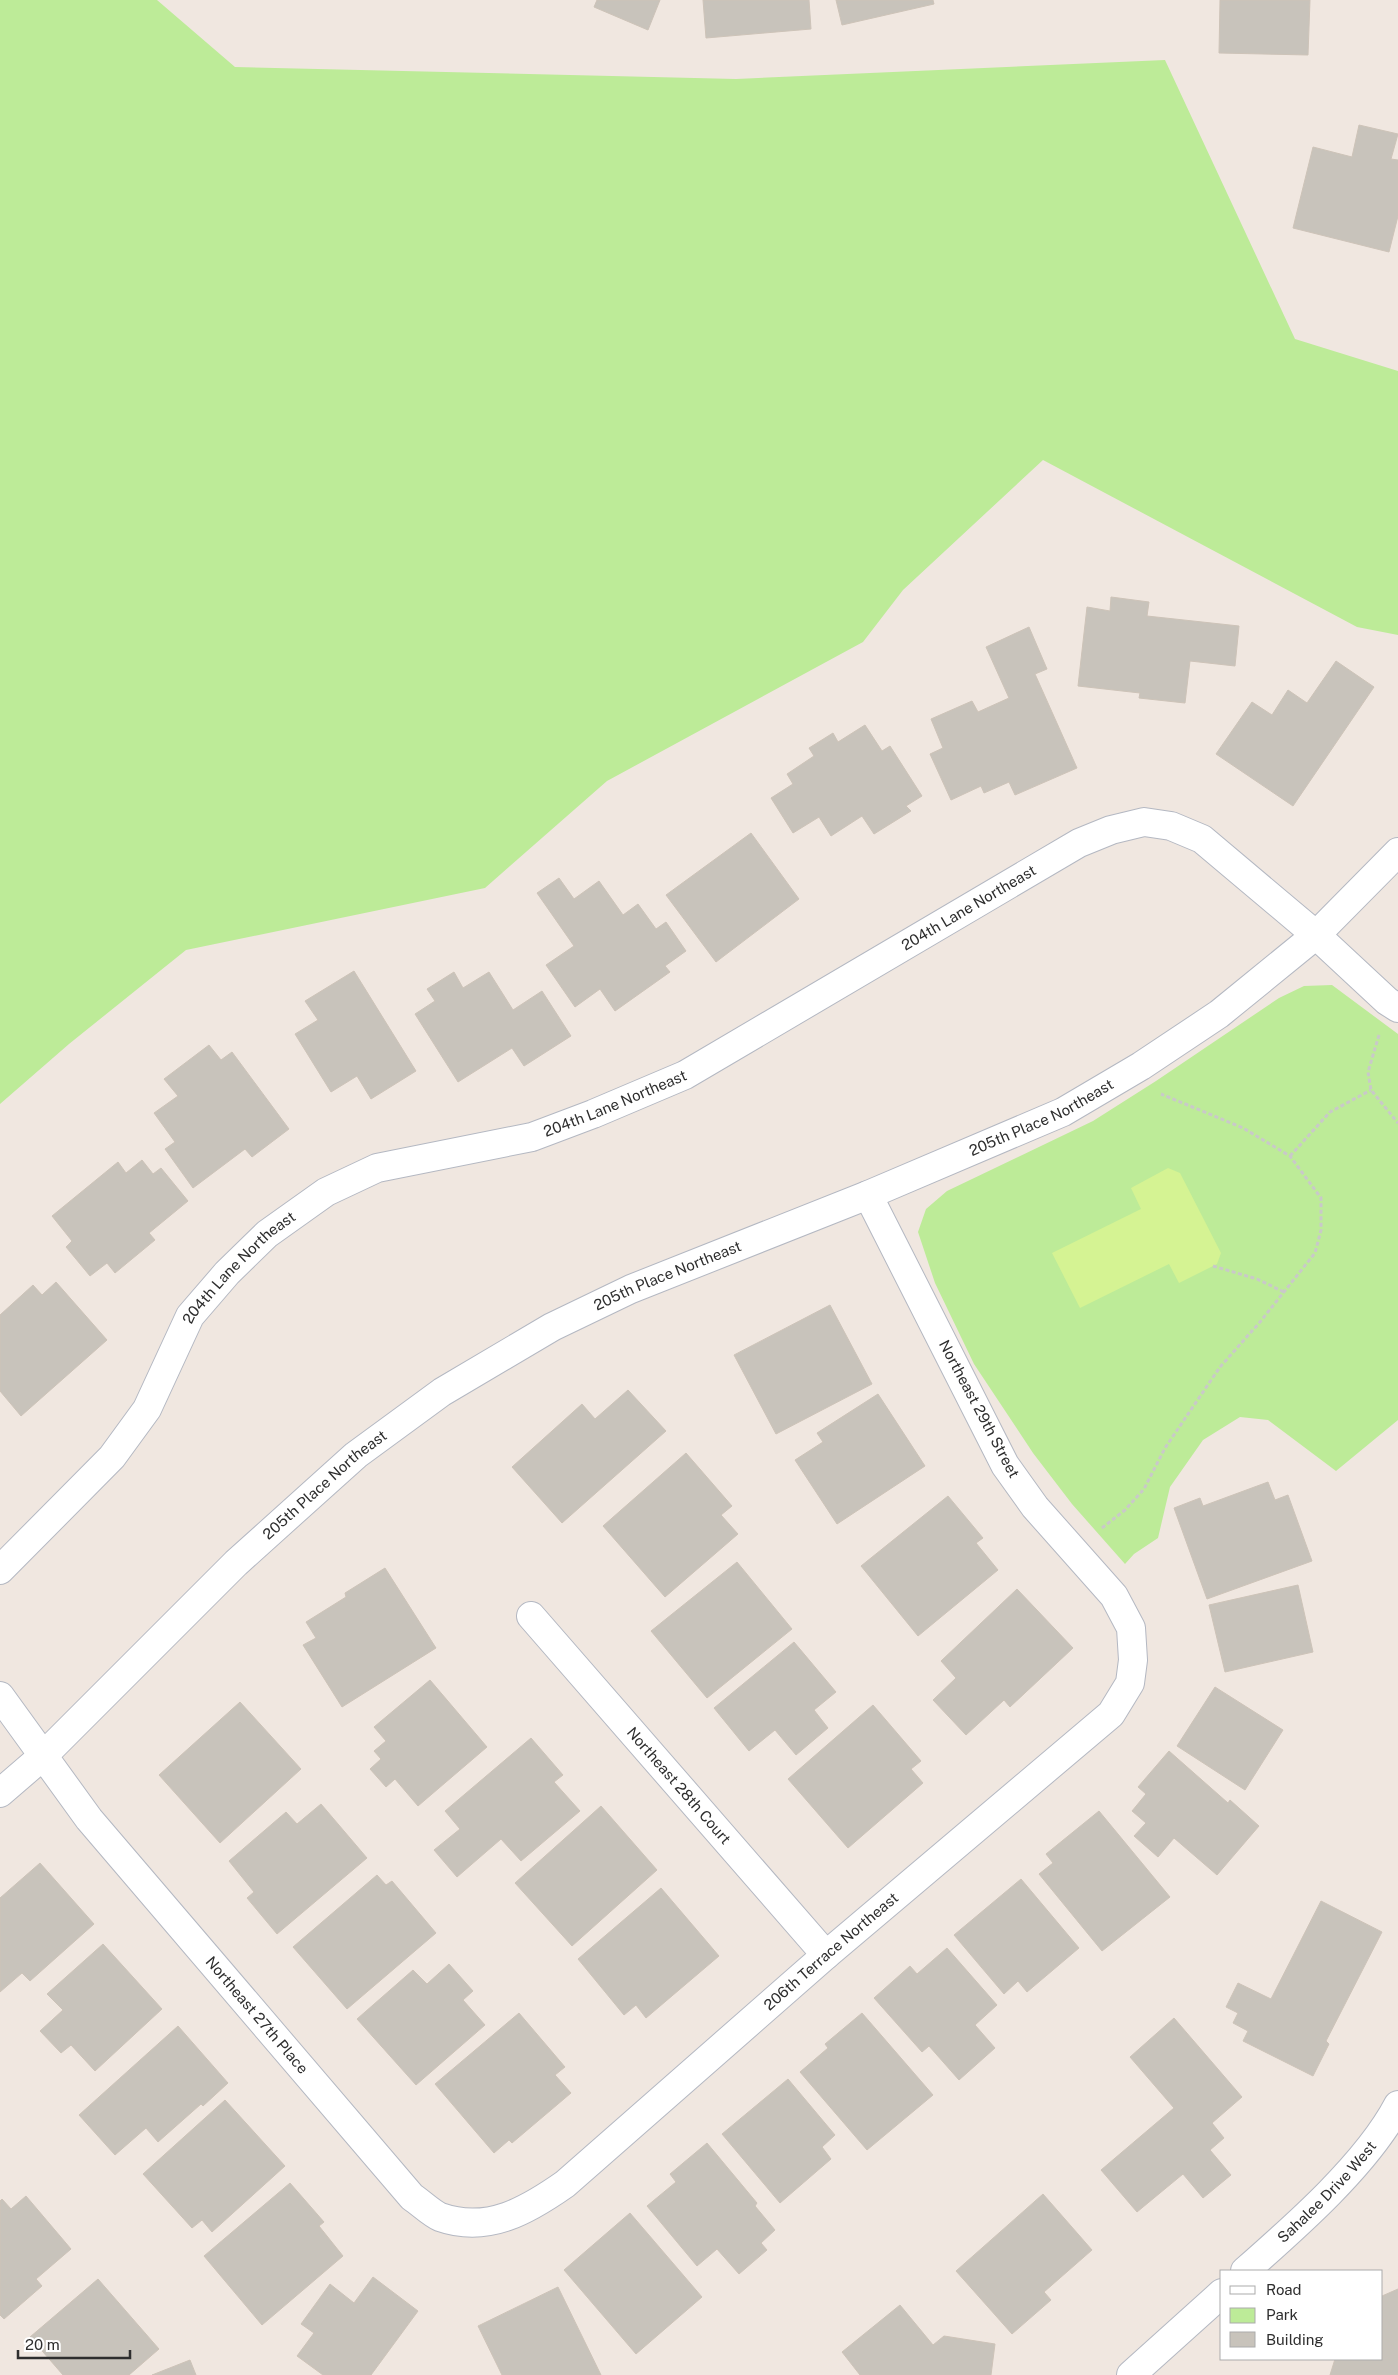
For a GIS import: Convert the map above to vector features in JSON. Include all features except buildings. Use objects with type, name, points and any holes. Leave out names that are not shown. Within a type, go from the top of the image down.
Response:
[{"type":"street","name":"204th Lane Northeast","points":[[0,1570],[112,1457],[147,1409],[190,1316],[227,1273],[266,1234],[326,1192],[376,1168],[532,1137],[593,1114],[685,1075],[1079,843],[1111,830],[1144,822],[1171,826],[1202,839],[1316,935],[1387,1001],[1398,1008]]},
{"type":"street","name":"205th Place Northeast","points":[[0,1793],[44,1755],[236,1563],[356,1455],[442,1392],[552,1327],[631,1289],[868,1195],[1063,1112],[1141,1066],[1219,1014],[1316,935],[1398,852]]},
{"type":"street","name":"Northeast 29th Street","points":[[868,1195],[1005,1464],[1035,1507],[1114,1596],[1131,1628],[1134,1660]]},
{"type":"street","name":"Northeast 28th Court","points":[[531,1616],[826,1955]]},
{"type":"street","name":"206th Terrace Northeast","points":[[501,2220],[532,2207],[565,2184],[826,1955],[1111,1714],[1130,1683],[1134,1660]]},
{"type":"street","points":[[0,1696],[44,1755]]},
{"type":"street","name":"Northeast 27th Place","points":[[44,1755],[89,1818],[412,2197],[440,2216],[474,2223],[501,2220]]},
{"type":"street","name":"Sahalee Drive West","points":[[1246,2270],[1344,2176],[1390,2121],[1398,2106]]},
{"type":"street","points":[[1131,2375],[1220,2295]]},
{"type":"path","points":[[1380,1033],[1368,1072],[1371,1090],[1398,1123]]},
{"type":"path","points":[[1290,1156],[1330,1112],[1371,1090]]},
{"type":"path","points":[[1102,1528],[1125,1510],[1144,1489],[1165,1448],[1220,1367],[1315,1253],[1321,1230],[1321,1198],[1290,1156],[1243,1128],[1153,1091]]},
{"type":"path","points":[[1213,1266],[1257,1279],[1284,1292]]},
{"type":"green space","points":[[0,0],[157,0],[235,67],[736,79],[1165,60],[1295,339],[1398,371],[1398,635],[1357,627],[1043,460],[903,590],[863,642],[607,781],[485,888],[186,950],[69,1044],[0,1104]]},
{"type":"green space","points":[[1332,985],[1398,1034],[1398,1420],[1336,1471],[1268,1420],[1240,1417],[1203,1440],[1170,1487],[1158,1538],[1134,1554],[1125,1564],[1072,1504],[1033,1453],[974,1364],[935,1283],[918,1232],[926,1209],[947,1191],[1093,1121],[1279,998],[1304,986]]},
{"type":"green space","points":[[1168,1168],[1180,1173],[1221,1253],[1217,1264],[1179,1283],[1169,1264],[1080,1308],[1052,1253],[1141,1209],[1131,1188]]}]
